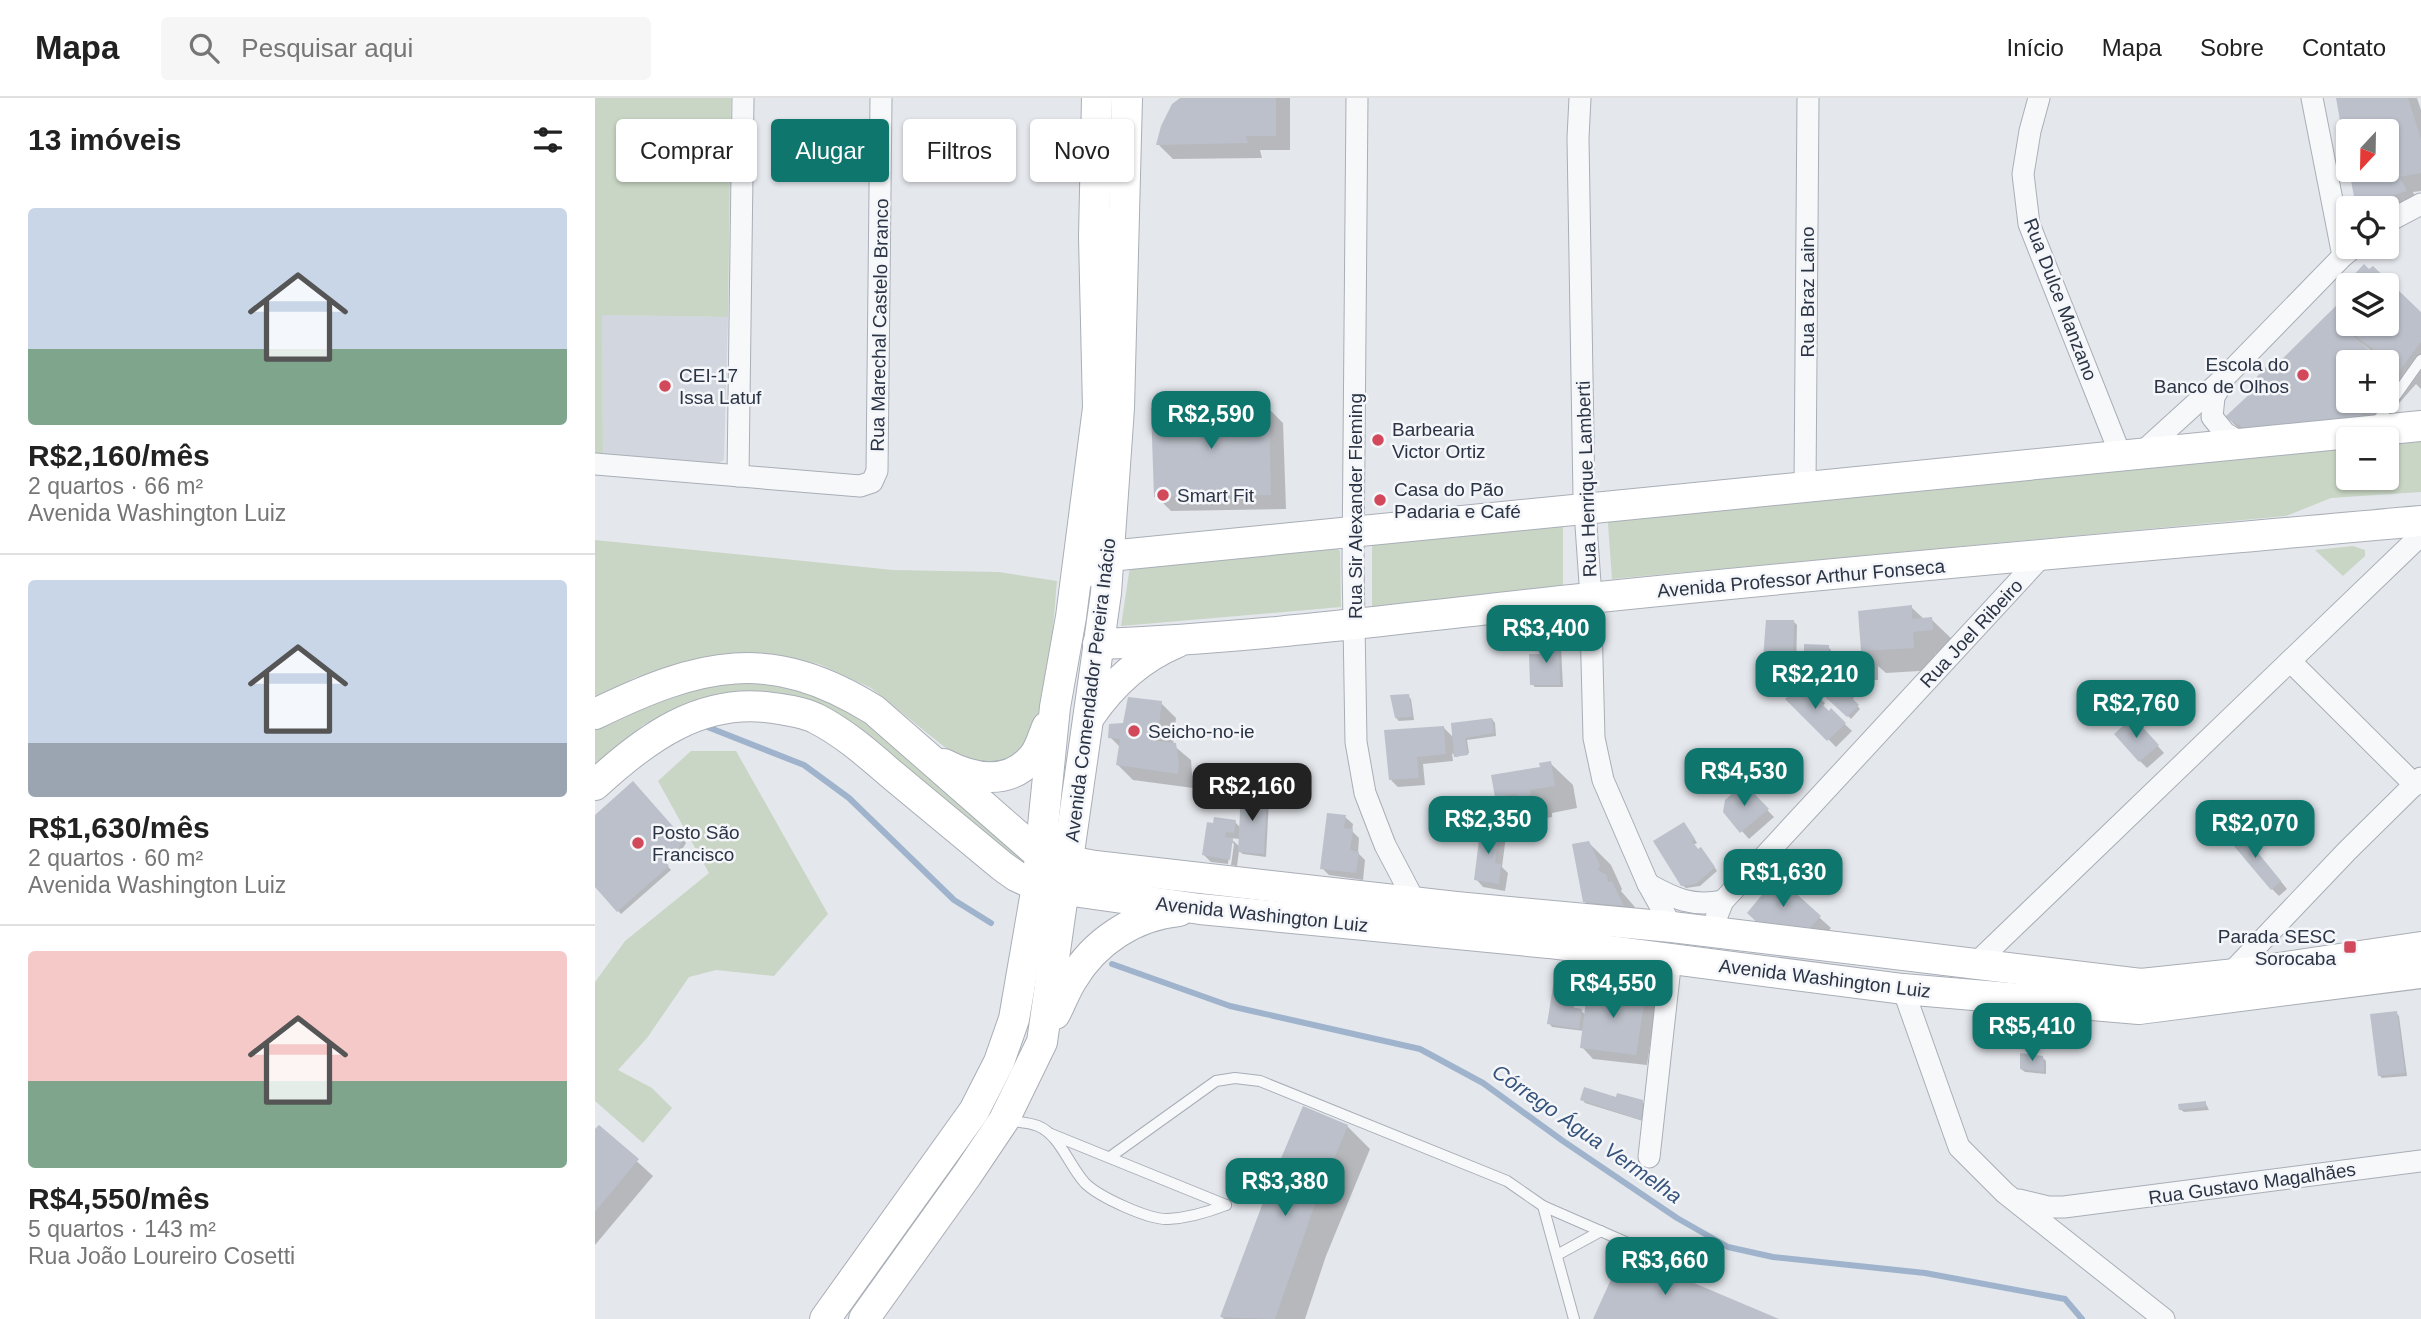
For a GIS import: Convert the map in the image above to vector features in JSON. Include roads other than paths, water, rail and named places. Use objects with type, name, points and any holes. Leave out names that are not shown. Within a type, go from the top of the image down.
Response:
[{"type":"main road","name":"Avenida Comendador Pereira Inácio","points":[[864,1319],[1004,1119],[1042,1042],[1052,873],[1055,707],[1072,617],[1098,408],[1094,237],[1097,98]]},
{"type":"main road","name":"Avenida Comendador Pereira Inácio","points":[[825,1319],[974,1111],[999,1062],[1014,1019],[1052,873],[1087,719],[1109,557],[1119,408],[1127,98]]},
{"type":"main road","points":[[2399,429],[2421,426]]},
{"type":"main road","points":[[1077,578],[1109,557],[2336,436]]},
{"type":"main road","name":"Avenida Professor Arthur Fonseca","points":[[1098,644],[1182,641],[1355,625],[1590,598],[2421,520]]},
{"type":"main road","points":[[1072,617],[1085,635],[1098,644]]},
{"type":"main road","points":[[1087,719],[1118,681],[1156,653],[1182,641]]},
{"type":"main road","points":[[595,714],[665,682],[724,669],[759,668],[792,673],[819,681],[874,710],[1052,873]]},
{"type":"main road","points":[[595,785],[622,760],[659,733],[687,719],[727,707],[757,705],[786,709],[812,717],[843,734],[1016,876],[1052,873]]},
{"type":"main road","points":[[920,751],[958,771],[989,778],[1005,776],[1022,768],[1035,754],[1055,707]]},
{"type":"main road","name":"Avenida Washington Luiz","points":[[1052,873],[1415,902],[1672,928],[2141,984],[2229,975],[2421,947]]},
{"type":"main road","name":"Avenida Washington Luiz","points":[[1052,873],[1200,909],[1549,943],[1903,989],[2139,1009],[2421,973]]},
{"type":"main road","points":[[1042,1042],[1072,978],[1100,946],[1129,925],[1162,913],[1200,909]]},
{"type":"street","points":[[738,476],[743,98]]},
{"type":"street","name":"Rua Marechal Castelo Branco","points":[[595,464],[860,486],[872,482],[877,471],[881,98]]},
{"type":"street","name":"Rua Sir Alexander Fleming","points":[[1357,98],[1354,533],[1356,742],[1365,793],[1385,845],[1415,902]]},
{"type":"street","name":"Rua Henrique Lamberti","points":[[1580,98],[1586,510],[1594,738],[1603,780],[1648,884],[1672,928]]},
{"type":"street","name":"Rua Braz Laino","points":[[1805,486],[1808,98]]},
{"type":"street","name":"Rua Dulce Manzano","points":[[2039,98],[2023,174],[2029,224],[2130,455]]},
{"type":"street","points":[[2312,98],[2336,197]]},
{"type":"street","points":[[2399,216],[2421,205]]},
{"type":"street","points":[[2130,455],[2226,376],[2341,259]]},
{"type":"street","points":[[2226,376],[2214,397],[2212,417],[2225,433],[2245,445]]},
{"type":"street","points":[[1974,965],[2421,534]]},
{"type":"street","name":"Rua Joel Ribeiro","points":[[1710,933],[1723,901],[2043,555]]},
{"type":"street","points":[[2229,975],[2418,781],[2290,661]]},
{"type":"street","points":[[1648,884],[1673,898],[1703,905],[1723,901]]},
{"type":"street","points":[[1649,1157],[1671,958]]},
{"type":"street","points":[[1903,989],[1959,1147],[2005,1194],[2164,1319]]},
{"type":"street","name":"Rua Gustavo Magalhães","points":[[2005,1194],[2048,1208],[2421,1161]]},
{"type":"street","points":[[2072,1248],[2062,1228],[2069,1212],[2083,1205]]},
{"type":"lane","points":[[2374,427],[2421,360]]},
{"type":"lane","points":[[1110,1157],[1216,1081],[1235,1078],[1260,1081],[1507,1181],[1543,1206],[1683,1267]]},
{"type":"lane","points":[[1004,1119],[1037,1125],[1051,1134],[1226,1205],[1205,1213],[1166,1219],[1108,1200],[1087,1186],[1051,1134]]},
{"type":"lane","points":[[1543,1206],[1574,1319]]},
{"type":"lane","points":[[1557,1255],[1601,1231]]},
{"type":"waterway","points":[[705,726],[804,765],[849,798],[954,900],[991,923]]},
{"type":"waterway","name":"Córrego Água Vermelha","points":[[1112,964],[1230,1006],[1420,1049],[1483,1083],[1677,1218],[1728,1247],[1773,1257],[1925,1273],[2065,1299],[2082,1319]]},
{"type":"place","name":"Escola do Banco de Olhos","points":[[2303,375]]},
{"type":"place","name":"CEI-17 Issa Latuf","points":[[665,386]]},
{"type":"place","name":"Barbearia Victor Ortiz","points":[[1378,440]]},
{"type":"place","name":"Smart Fit","points":[[1163,495]]},
{"type":"place","name":"Casa do Pão Padaria e Café","points":[[1380,500]]},
{"type":"place","name":"Seicho-no-ie","points":[[1134,731]]},
{"type":"place","name":"Posto São Francisco","points":[[638,843]]},
{"type":"place","name":"Parada SESC Sorocaba","points":[[2350,947]]}]
